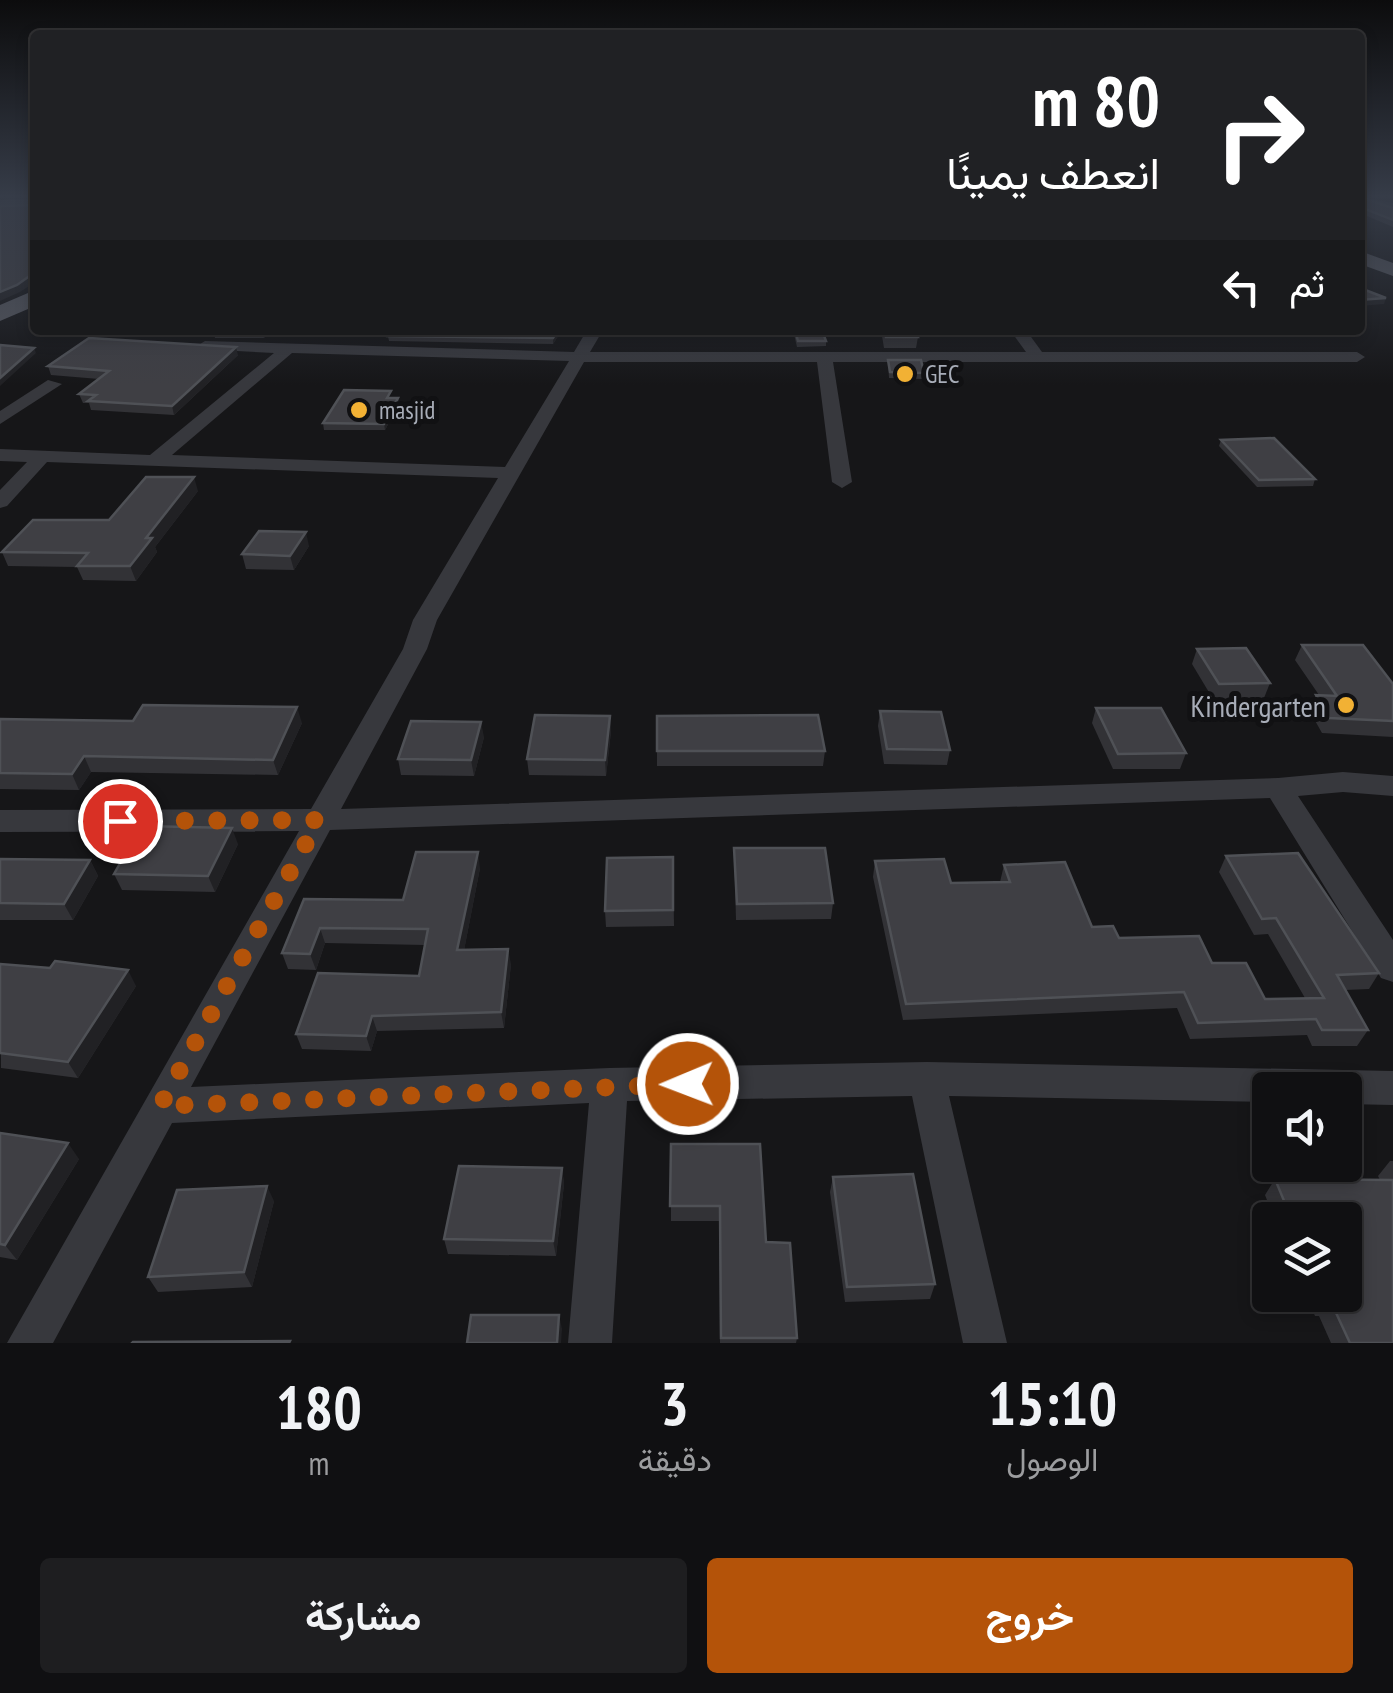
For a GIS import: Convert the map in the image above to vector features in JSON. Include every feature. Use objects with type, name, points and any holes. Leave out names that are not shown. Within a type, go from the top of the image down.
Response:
[{"type":"main road","points":[[1369,260],[1393,270]]},
{"type":"main road","points":[[0,302],[30,287]]},
{"type":"main road","points":[[0,314],[30,299]]},
{"type":"street","points":[[29,1343],[415,649],[425,620],[592,335]]},
{"type":"street","points":[[1022,335],[1036,354]]},
{"type":"street","points":[[183,346],[579,357],[1357,357]]},
{"type":"street","points":[[156,458],[288,349]]},
{"type":"street","points":[[824,356],[842,482]]},
{"type":"street","points":[[0,419],[54,384]]},
{"type":"street","points":[[0,455],[512,473]]},
{"type":"street","points":[[0,502],[43,456]]},
{"type":"street","points":[[0,821],[319,820],[1278,788],[1343,782],[1393,786]]},
{"type":"street","points":[[1278,788],[1393,968]]},
{"type":"street","points":[[160,1106],[608,1086],[927,1079],[1393,1088]]},
{"type":"street","points":[[927,1079],[985,1343]]},
{"type":"street","points":[[590,1343],[608,1086]]},
{"type":"building","points":[[0,260],[30,260],[30,276],[0,292]]},
{"type":"building","points":[[1365,290],[1386,298],[1365,300]]},
{"type":"building","points":[[389,335],[555,335],[553,338]]},
{"type":"building","points":[[796,335],[824,335],[826,341],[798,341]]},
{"type":"building","points":[[886,335],[918,337],[886,337]]},
{"type":"building","points":[[89,338],[236,347],[172,406],[88,401],[96,395],[79,394],[109,371],[48,366]]},
{"type":"building","points":[[0,345],[34,348],[0,378]]},
{"type":"building","points":[[888,360],[921,360],[924,373],[890,372]]},
{"type":"building","points":[[344,390],[391,391],[387,398],[398,398],[384,424],[323,423]]},
{"type":"building","points":[[1274,438],[1315,479],[1259,480],[1221,440]]},
{"type":"building","points":[[146,477],[194,477],[146,538],[152,538],[130,566],[77,566],[88,553],[2,552],[33,520],[109,520]]},
{"type":"building","points":[[259,531],[306,532],[290,556],[242,554]]},
{"type":"building","points":[[1302,645],[1363,645],[1393,684],[1393,721],[1329,718],[1316,695],[1337,696]]},
{"type":"building","points":[[1246,648],[1270,683],[1219,684],[1197,649]]},
{"type":"building","points":[[143,705],[297,707],[273,760],[84,756],[72,774],[0,773],[0,719],[133,721]]},
{"type":"building","points":[[1096,708],[1161,708],[1186,753],[1118,754]]},
{"type":"building","points":[[880,711],[941,712],[950,750],[887,749]]},
{"type":"building","points":[[535,715],[610,716],[605,760],[527,759]]},
{"type":"building","points":[[818,715],[825,751],[657,751],[657,716]]},
{"type":"building","points":[[411,721],[481,722],[471,760],[398,759]]},
{"type":"building","points":[[141,826],[232,828],[208,876],[114,874]]},
{"type":"building","points":[[734,848],[825,848],[833,903],[737,904]]},
{"type":"building","points":[[416,852],[478,852],[457,950],[508,949],[501,1012],[372,1016],[366,1036],[296,1034],[318,973],[419,976],[428,929],[320,928],[310,954],[282,953],[304,899],[403,900]]},
{"type":"building","points":[[1298,853],[1379,973],[1337,975],[1368,1030],[1322,1030],[1316,1019],[1198,1023],[1184,992],[906,1004],[875,861],[944,859],[951,883],[1010,882],[1004,865],[1065,862],[1092,927],[1113,926],[1119,938],[1199,936],[1212,963],[1246,963],[1265,999],[1324,998],[1276,918],[1262,919],[1226,856]]},
{"type":"building","points":[[673,857],[673,910],[605,911],[607,858]]},
{"type":"building","points":[[0,859],[90,860],[64,904],[0,903]]},
{"type":"building","points":[[55,961],[128,970],[68,1062],[0,1053],[0,964],[50,968]]},
{"type":"building","points":[[0,1133],[68,1143],[5,1245],[0,1244]]},
{"type":"building","points":[[671,1144],[760,1144],[766,1242],[790,1243],[797,1338],[721,1338],[720,1206],[670,1206]]},
{"type":"building","points":[[459,1166],[562,1168],[553,1241],[444,1239]]},
{"type":"building","points":[[913,1174],[935,1284],[847,1287],[833,1177]]},
{"type":"building","points":[[1393,1180],[1393,1343],[1350,1343],[1336,1312],[1362,1312],[1362,1202],[1285,1202],[1276,1182]]},
{"type":"building","points":[[267,1186],[244,1272],[148,1277],[177,1190]]},
{"type":"building","points":[[471,1315],[559,1315],[557,1343],[467,1343]]},
{"type":"building","points":[[133,1342],[289,1343],[132,1343]]},
{"type":"place","name":"GEC","points":[[905,374]]},
{"type":"place","name":"masjid","points":[[359,410]]},
{"type":"place","name":"Kindergarten","points":[[1346,705]]},
{"type":"route","points":[[120,821],[319,820],[160,1106],[688,1084]]}]
